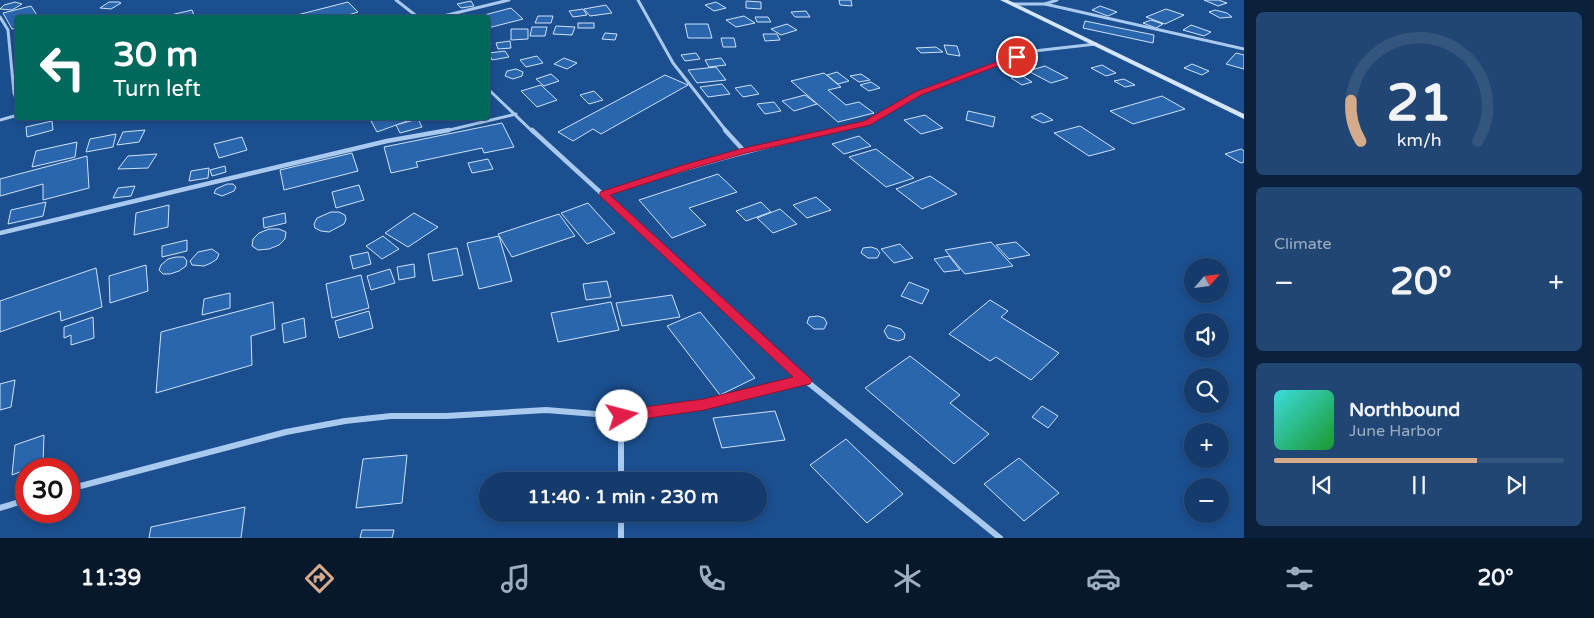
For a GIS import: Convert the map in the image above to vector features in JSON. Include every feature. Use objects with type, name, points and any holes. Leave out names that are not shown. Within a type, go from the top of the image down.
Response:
[{"type":"main road","points":[[1003,0],[1244,117]]},
{"type":"street","points":[[396,0],[415,15]]},
{"type":"street","points":[[448,15],[510,0]]},
{"type":"street","points":[[638,0],[673,63],[718,122],[744,151]]},
{"type":"street","points":[[1045,4],[1057,0]]},
{"type":"street","points":[[1012,4],[1045,4],[1244,49]]},
{"type":"street","points":[[0,17],[8,30],[15,96]]},
{"type":"street","points":[[603,194],[686,167],[744,151],[867,123],[918,93],[1034,51],[1096,44]]},
{"type":"street","points":[[490,91],[548,147],[603,194],[805,380],[1000,538]]},
{"type":"street","points":[[0,233],[386,141],[456,129],[516,114]]},
{"type":"street","points":[[0,120],[15,116]]},
{"type":"street","points":[[80,486],[286,432],[345,421],[391,416],[446,416],[546,410],[622,416],[704,405],[805,380]]},
{"type":"street","points":[[621,472],[622,416]]},
{"type":"street","points":[[0,508],[15,503]]},
{"type":"street","points":[[621,522],[622,538]]},
{"type":"building","points":[[839,0],[851,0],[852,6],[840,5]]},
{"type":"building","points":[[1204,0],[1219,0],[1227,3],[1218,6]]},
{"type":"building","points":[[471,1],[474,6],[461,8],[457,4]]},
{"type":"building","points":[[746,1],[761,2],[761,9],[746,8]]},
{"type":"building","points":[[15,2],[22,4],[12,10],[0,9],[4,5]]},
{"type":"building","points":[[109,2],[121,3],[111,9],[100,8]]},
{"type":"building","points":[[348,2],[358,12],[348,15],[297,15]]},
{"type":"building","points":[[716,2],[726,8],[714,11],[705,5]]},
{"type":"building","points":[[606,5],[612,13],[590,16],[584,9]]},
{"type":"building","points":[[31,6],[37,15],[15,15],[15,28],[12,29],[3,13]]},
{"type":"building","points":[[1100,6],[1117,12],[1108,16],[1092,10]]},
{"type":"building","points":[[511,8],[523,19],[490,27],[490,15],[484,15]]},
{"type":"building","points":[[583,9],[587,15],[573,17],[569,11]]},
{"type":"building","points":[[1166,9],[1184,15],[1165,24],[1146,17]]},
{"type":"building","points":[[192,10],[194,15],[170,15]]},
{"type":"building","points":[[1215,10],[1227,13],[1232,17],[1220,18],[1209,12]]},
{"type":"building","points":[[806,11],[810,17],[795,17],[791,12]]},
{"type":"building","points":[[538,16],[553,16],[551,23],[535,23]]},
{"type":"building","points":[[744,16],[755,23],[736,27],[726,20]]},
{"type":"building","points":[[755,17],[768,17],[771,22],[757,22]]},
{"type":"building","points":[[1151,20],[1163,24],[1156,28],[1143,23]]},
{"type":"building","points":[[1085,21],[1154,35],[1153,43],[1083,28]]},
{"type":"building","points":[[578,23],[594,23],[594,28],[578,28]]},
{"type":"building","points":[[685,24],[708,24],[712,38],[688,38]]},
{"type":"building","points":[[787,24],[797,30],[781,35],[771,29]]},
{"type":"building","points":[[1191,25],[1211,32],[1204,36],[1183,30]]},
{"type":"building","points":[[556,26],[575,27],[572,35],[553,34]]},
{"type":"building","points":[[532,27],[547,27],[545,36],[530,36]]},
{"type":"building","points":[[511,29],[528,29],[528,39],[511,40]]},
{"type":"building","points":[[605,33],[617,34],[615,40],[602,39]]},
{"type":"building","points":[[763,34],[777,34],[780,40],[765,41]]},
{"type":"building","points":[[721,38],[734,38],[736,47],[723,47]]},
{"type":"building","points":[[510,41],[511,48],[498,49],[496,43]]},
{"type":"building","points":[[944,45],[957,46],[960,56],[947,54]]},
{"type":"building","points":[[936,47],[943,52],[921,53],[916,48]]},
{"type":"building","points":[[505,51],[509,57],[492,60],[490,53]]},
{"type":"building","points":[[696,53],[700,59],[685,61],[681,55]]},
{"type":"building","points":[[1236,53],[1244,55],[1244,69],[1226,64]]},
{"type":"building","points":[[537,56],[543,63],[526,67],[520,60]]},
{"type":"building","points":[[564,58],[577,63],[567,69],[554,64]]},
{"type":"building","points":[[721,58],[726,65],[709,67],[705,60]]},
{"type":"building","points":[[1192,64],[1209,71],[1202,75],[1184,68]]},
{"type":"building","points":[[1102,65],[1116,73],[1106,76],[1091,68]]},
{"type":"building","points":[[1045,66],[1068,78],[1051,83],[1028,71]]},
{"type":"building","points":[[716,67],[726,80],[697,83],[688,70]]},
{"type":"building","points":[[516,69],[523,72],[522,76],[513,79],[505,76],[507,71]]},
{"type":"building","points":[[837,72],[849,81],[838,84],[827,75]]},
{"type":"building","points":[[824,73],[841,87],[828,90],[846,105],[859,102],[874,113],[838,122],[791,81]]},
{"type":"building","points":[[551,74],[559,81],[544,86],[536,79]]},
{"type":"building","points":[[861,74],[870,80],[859,82],[850,76]]},
{"type":"building","points":[[665,75],[688,85],[601,134],[593,129],[573,141],[558,132]]},
{"type":"building","points":[[1021,75],[1032,82],[1022,85],[1011,78]]},
{"type":"building","points":[[1124,79],[1135,85],[1125,87],[1114,81]]},
{"type":"building","points":[[871,82],[880,88],[869,91],[860,85]]},
{"type":"building","points":[[722,84],[730,94],[708,97],[700,87]]},
{"type":"building","points":[[541,85],[557,100],[537,107],[521,91]]},
{"type":"building","points":[[751,85],[759,94],[743,97],[735,88]]},
{"type":"building","points":[[594,91],[603,100],[589,104],[580,95]]},
{"type":"building","points":[[805,95],[817,104],[794,111],[782,101]]},
{"type":"building","points":[[1162,96],[1185,109],[1133,124],[1110,111]]},
{"type":"building","points":[[774,102],[781,111],[765,114],[757,104]]},
{"type":"building","points":[[968,111],[995,117],[993,127],[966,120]]},
{"type":"building","points":[[1041,113],[1053,120],[1043,123],[1031,117]]},
{"type":"building","points":[[925,115],[943,128],[921,134],[904,120]]},
{"type":"building","points":[[376,120],[410,120],[377,132],[371,121]]},
{"type":"building","points":[[418,120],[422,127],[400,133],[396,125]]},
{"type":"building","points":[[52,121],[53,130],[27,137],[26,127]]},
{"type":"building","points":[[502,123],[514,147],[484,153],[482,148],[416,162],[418,167],[391,173],[384,147]]},
{"type":"building","points":[[1080,126],[1115,149],[1089,156],[1054,133]]},
{"type":"building","points":[[145,130],[139,142],[117,145],[123,132]]},
{"type":"building","points":[[116,134],[113,147],[86,152],[90,139]]},
{"type":"building","points":[[859,136],[871,146],[844,154],[832,144]]},
{"type":"building","points":[[242,137],[247,150],[219,158],[214,144]]},
{"type":"building","points":[[77,142],[75,157],[32,167],[36,151]]},
{"type":"building","points":[[876,149],[914,178],[886,187],[849,157]]},
{"type":"building","points":[[1241,149],[1244,151],[1244,162],[1241,163],[1225,154]]},
{"type":"building","points":[[352,153],[358,171],[284,190],[280,170]]},
{"type":"building","points":[[157,154],[148,168],[118,169],[128,156]]},
{"type":"building","points":[[87,156],[89,188],[43,200],[43,184],[0,196],[0,179]]},
{"type":"building","points":[[488,159],[493,169],[472,173],[468,163]]},
{"type":"building","points":[[225,166],[226,172],[212,176],[210,170]]},
{"type":"building","points":[[209,168],[208,178],[189,181],[191,171]]},
{"type":"building","points":[[718,174],[737,192],[689,208],[706,225],[672,238],[639,200]]},
{"type":"building","points":[[930,176],[957,194],[922,209],[896,189]]},
{"type":"building","points":[[227,184],[233,184],[236,187],[234,191],[222,196],[214,193],[216,189]]},
{"type":"building","points":[[359,185],[364,200],[336,208],[332,192]]},
{"type":"building","points":[[135,186],[131,196],[113,198],[118,188]]},
{"type":"building","points":[[816,197],[831,210],[807,218],[793,205]]},
{"type":"building","points":[[46,202],[43,216],[8,224],[11,210]]},
{"type":"building","points":[[761,202],[771,212],[746,221],[736,211]]},
{"type":"building","points":[[588,203],[615,233],[587,244],[561,213]]},
{"type":"building","points":[[169,205],[168,227],[134,235],[136,213]]},
{"type":"building","points":[[780,209],[797,224],[773,233],[757,218]]},
{"type":"building","points":[[331,212],[339,212],[345,215],[344,224],[329,232],[315,228],[314,224],[317,218]]},
{"type":"building","points":[[285,213],[286,223],[264,228],[263,218]]},
{"type":"building","points":[[414,213],[438,227],[408,247],[385,233]]},
{"type":"building","points":[[559,214],[575,236],[512,257],[498,234]]},
{"type":"building","points":[[269,229],[279,229],[286,232],[285,239],[279,245],[269,249],[258,250],[252,246],[253,239],[259,233]]},
{"type":"building","points":[[383,236],[399,249],[382,259],[366,246]]},
{"type":"building","points":[[499,236],[512,281],[479,289],[467,243]]},
{"type":"building","points":[[187,240],[187,251],[162,257],[162,246]]},
{"type":"building","points":[[991,242],[1013,266],[965,274],[945,250]]},
{"type":"building","points":[[1016,242],[1030,255],[1009,259],[996,245]]},
{"type":"building","points":[[900,244],[913,258],[894,263],[881,249]]},
{"type":"building","points":[[871,247],[877,249],[880,253],[877,258],[868,258],[861,253],[863,248]]},
{"type":"building","points":[[457,248],[463,275],[433,281],[428,254]]},
{"type":"building","points":[[212,249],[219,254],[217,259],[204,266],[192,265],[190,261],[198,252]]},
{"type":"building","points":[[368,252],[371,264],[353,269],[350,256]]},
{"type":"building","points":[[949,256],[960,270],[944,272],[934,259]]},
{"type":"building","points":[[184,257],[187,261],[186,266],[170,274],[163,274],[159,270],[161,265],[168,259]]},
{"type":"building","points":[[414,264],[415,277],[399,280],[397,267]]},
{"type":"building","points":[[146,265],[148,291],[110,303],[109,276]]},
{"type":"building","points":[[96,268],[102,307],[61,321],[60,311],[0,332],[0,301]]},
{"type":"building","points":[[390,269],[395,283],[371,290],[367,276]]},
{"type":"building","points":[[361,275],[369,308],[332,318],[326,284]]},
{"type":"building","points":[[607,281],[611,297],[586,300],[583,284]]},
{"type":"building","points":[[909,282],[929,290],[922,304],[901,296]]},
{"type":"building","points":[[230,293],[230,308],[202,315],[204,299]]},
{"type":"building","points":[[672,295],[680,317],[622,326],[616,303]]},
{"type":"building","points":[[990,300],[1008,311],[1001,317],[1059,353],[1031,380],[996,357],[990,361],[949,334]]},
{"type":"building","points":[[273,302],[275,329],[251,336],[252,365],[156,393],[161,332]]},
{"type":"building","points":[[611,302],[619,330],[558,342],[551,313]]},
{"type":"building","points":[[369,311],[373,328],[339,338],[335,321]]},
{"type":"building","points":[[700,312],[755,378],[720,395],[667,326]]},
{"type":"building","points":[[818,316],[824,318],[827,323],[824,329],[814,329],[807,323],[809,317]]},
{"type":"building","points":[[93,317],[94,338],[71,345],[71,335],[64,338],[64,327]]},
{"type":"building","points":[[304,318],[306,337],[284,343],[282,324]]},
{"type":"building","points":[[888,325],[901,329],[905,334],[904,339],[898,341],[888,338],[884,331]]},
{"type":"building","points":[[910,356],[960,395],[950,403],[989,434],[954,464],[865,388]]},
{"type":"building","points":[[15,380],[11,407],[0,410],[0,384]]},
{"type":"building","points":[[1042,406],[1058,416],[1048,428],[1032,417]]},
{"type":"building","points":[[775,411],[785,440],[722,448],[713,418]]},
{"type":"building","points":[[44,435],[43,458],[15,458],[15,474],[12,475],[15,445]]},
{"type":"building","points":[[846,439],[903,494],[867,523],[810,465]]},
{"type":"building","points":[[407,455],[402,503],[356,508],[363,459]]},
{"type":"building","points":[[1019,458],[1059,493],[1024,521],[984,484]]},
{"type":"building","points":[[245,507],[241,538],[149,538],[151,527]]},
{"type":"building","points":[[362,530],[394,530],[392,538],[360,538]]},
{"type":"route","points":[[622,416],[704,405],[805,380],[603,194],[686,167],[744,151],[867,123],[918,93],[1017,57]]}]
